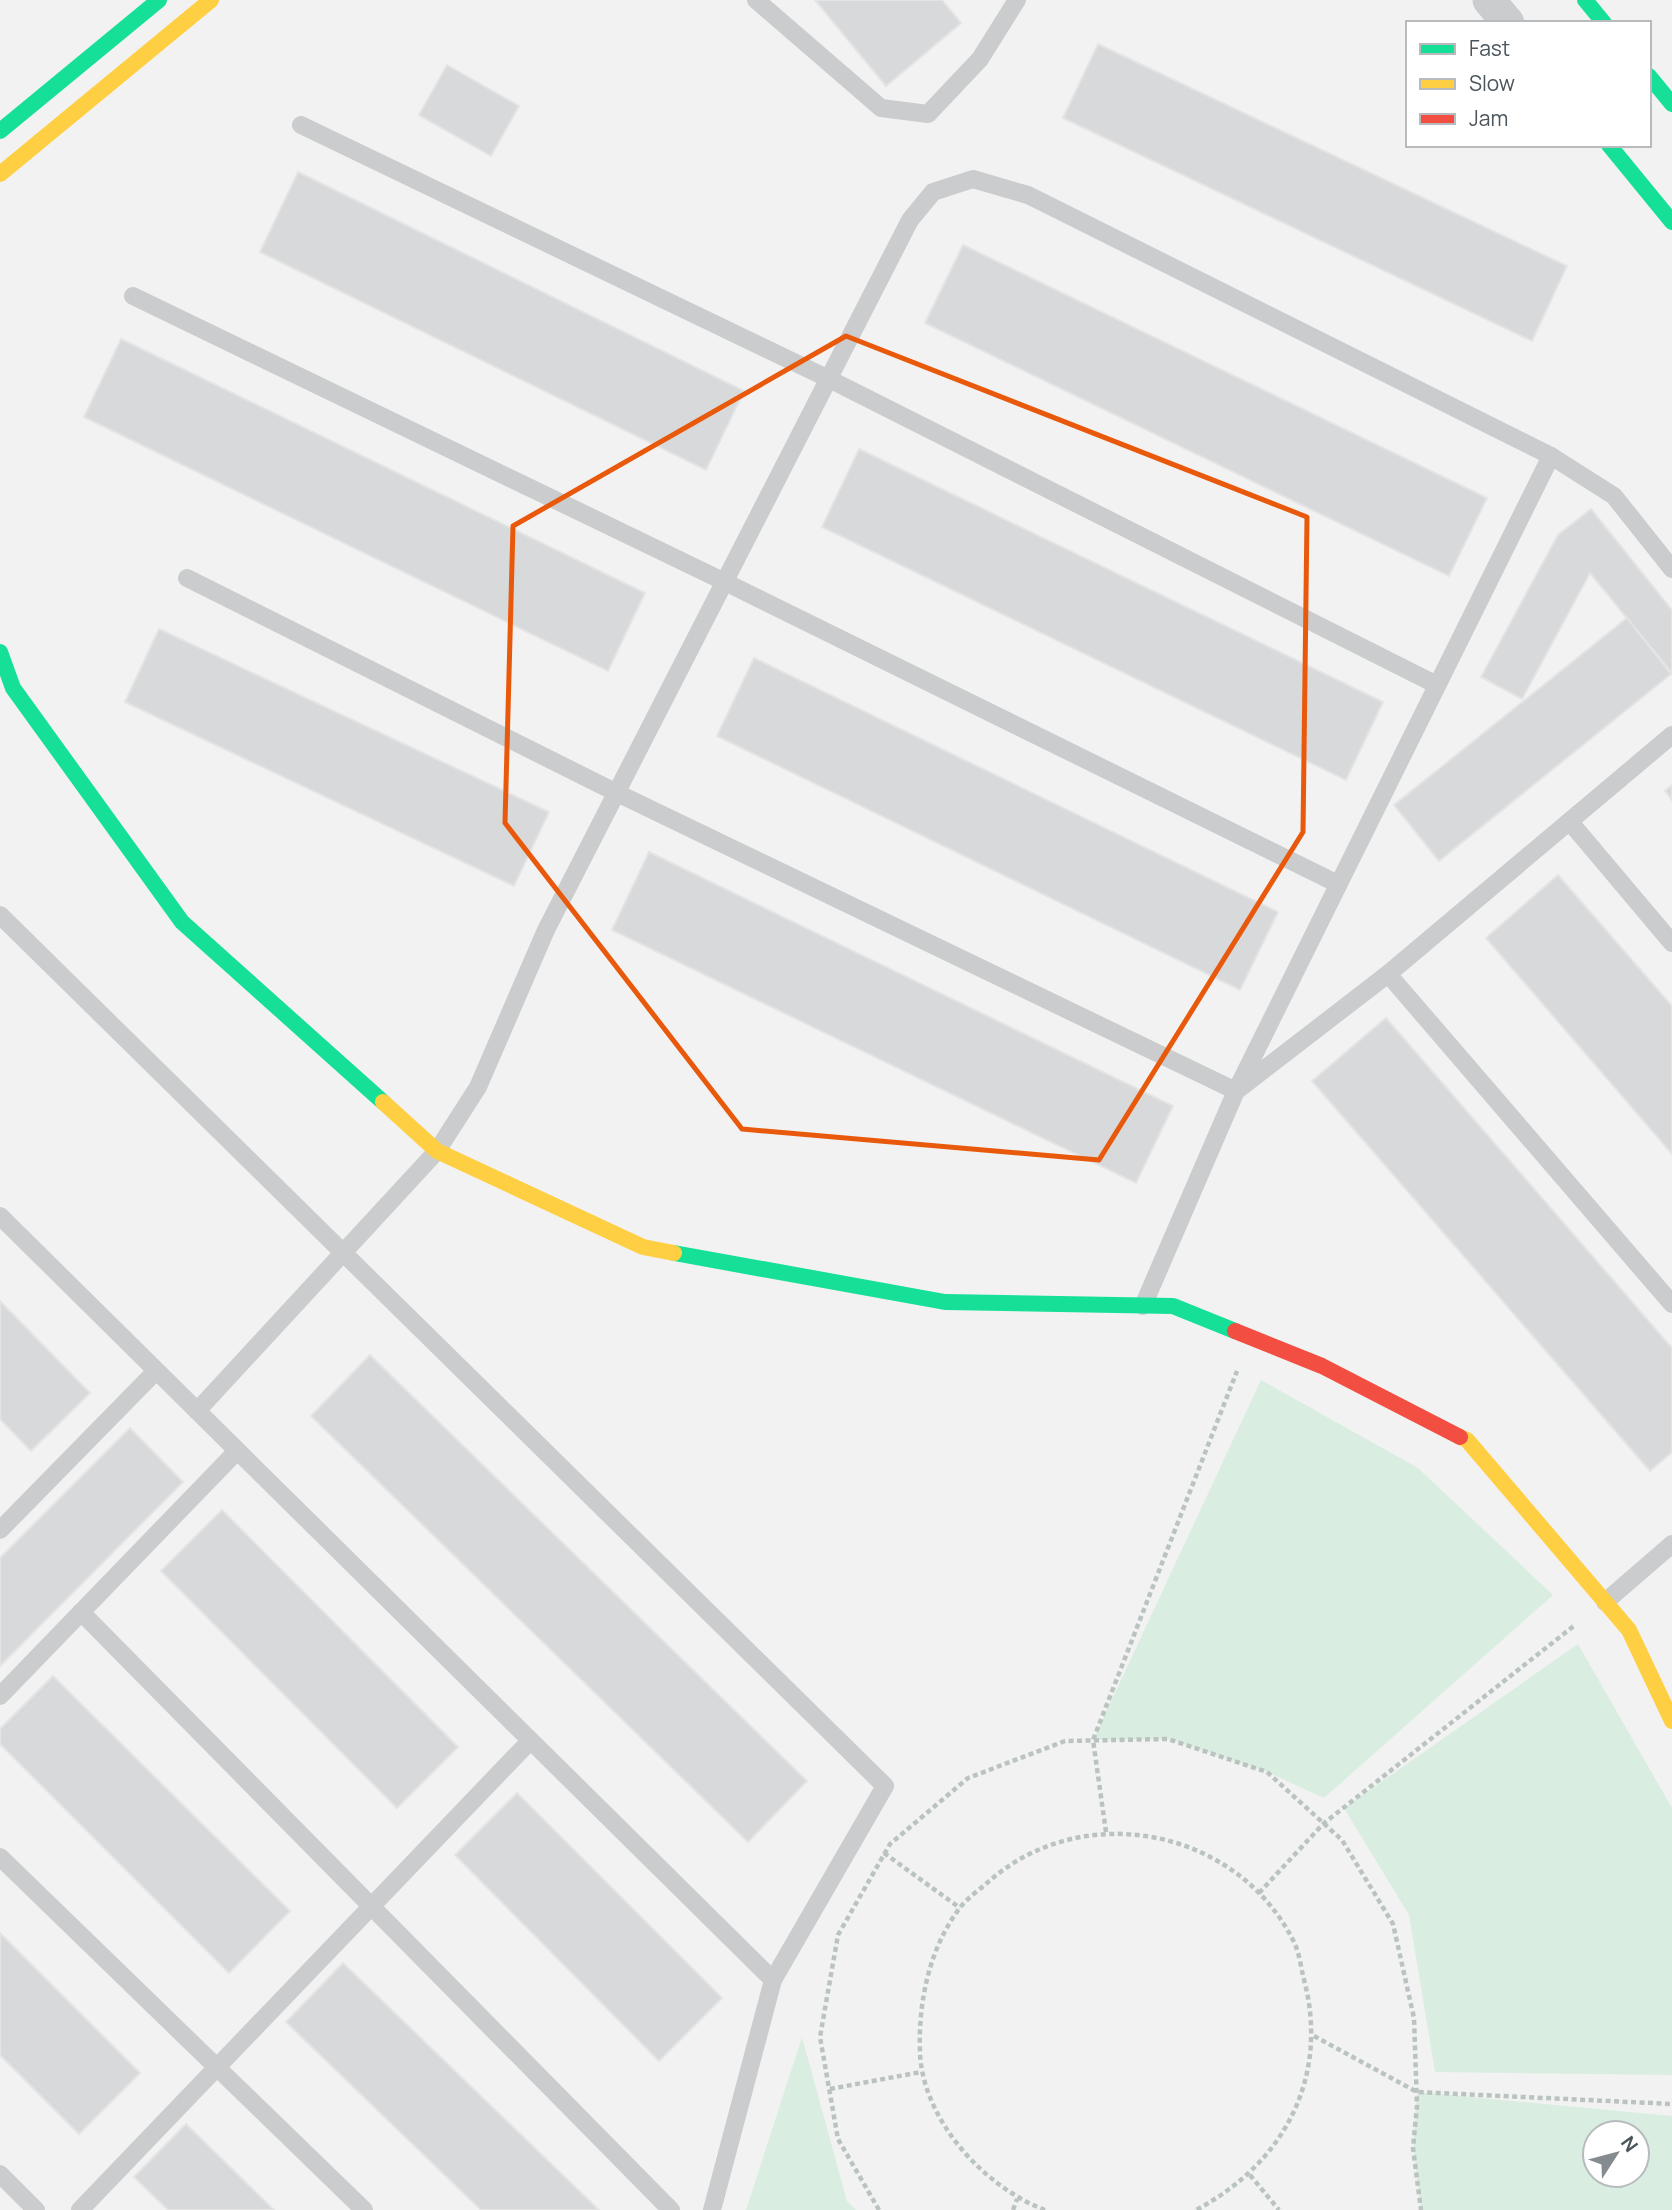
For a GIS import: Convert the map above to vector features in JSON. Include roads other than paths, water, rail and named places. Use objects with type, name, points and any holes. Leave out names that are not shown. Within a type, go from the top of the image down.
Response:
[{"type":"main road","points":[[0,131],[159,0]]},
{"type":"main road","points":[[0,174],[211,0]]},
{"type":"main road","points":[[1586,0],[1602,21]]},
{"type":"main road","points":[[1651,78],[1672,104]]},
{"type":"main road","points":[[1611,147],[1672,222]]},
{"type":"main road","points":[[0,652],[13,688],[182,922],[437,1151],[643,1247],[945,1301],[1173,1306],[1322,1366],[1466,1440],[1629,1630],[1672,1721]]},
{"type":"street","points":[[1489,0],[1506,21]]},
{"type":"lane","points":[[755,0],[881,108],[928,114],[980,59],[1017,0]]},
{"type":"lane","points":[[301,125],[829,379],[1437,685]]},
{"type":"lane","points":[[197,1411],[437,1151],[478,1087],[547,930],[910,220],[933,192],[973,179],[1028,195],[1551,456],[1615,496],[1672,569]]},
{"type":"lane","points":[[133,296],[725,582],[1338,884]]},
{"type":"lane","points":[[1143,1306],[1236,1091],[1551,456]]},
{"type":"lane","points":[[187,578],[617,793],[1236,1091]]},
{"type":"lane","points":[[1236,1091],[1388,974],[1672,735]]},
{"type":"lane","points":[[1570,822],[1672,943]]},
{"type":"lane","points":[[0,915],[885,1786],[773,1980],[712,2210]]},
{"type":"lane","points":[[1388,974],[1672,1304]]},
{"type":"lane","points":[[0,1216],[773,1980]]},
{"type":"lane","points":[[0,1530],[156,1371]]},
{"type":"lane","points":[[0,1696],[237,1451]]},
{"type":"lane","points":[[1605,1602],[1672,1544]]},
{"type":"lane","points":[[80,1612],[671,2210]]},
{"type":"lane","points":[[80,2210],[530,1741]]},
{"type":"lane","points":[[0,1857],[364,2210]]},
{"type":"lane","points":[[0,2174],[36,2210]]}]
